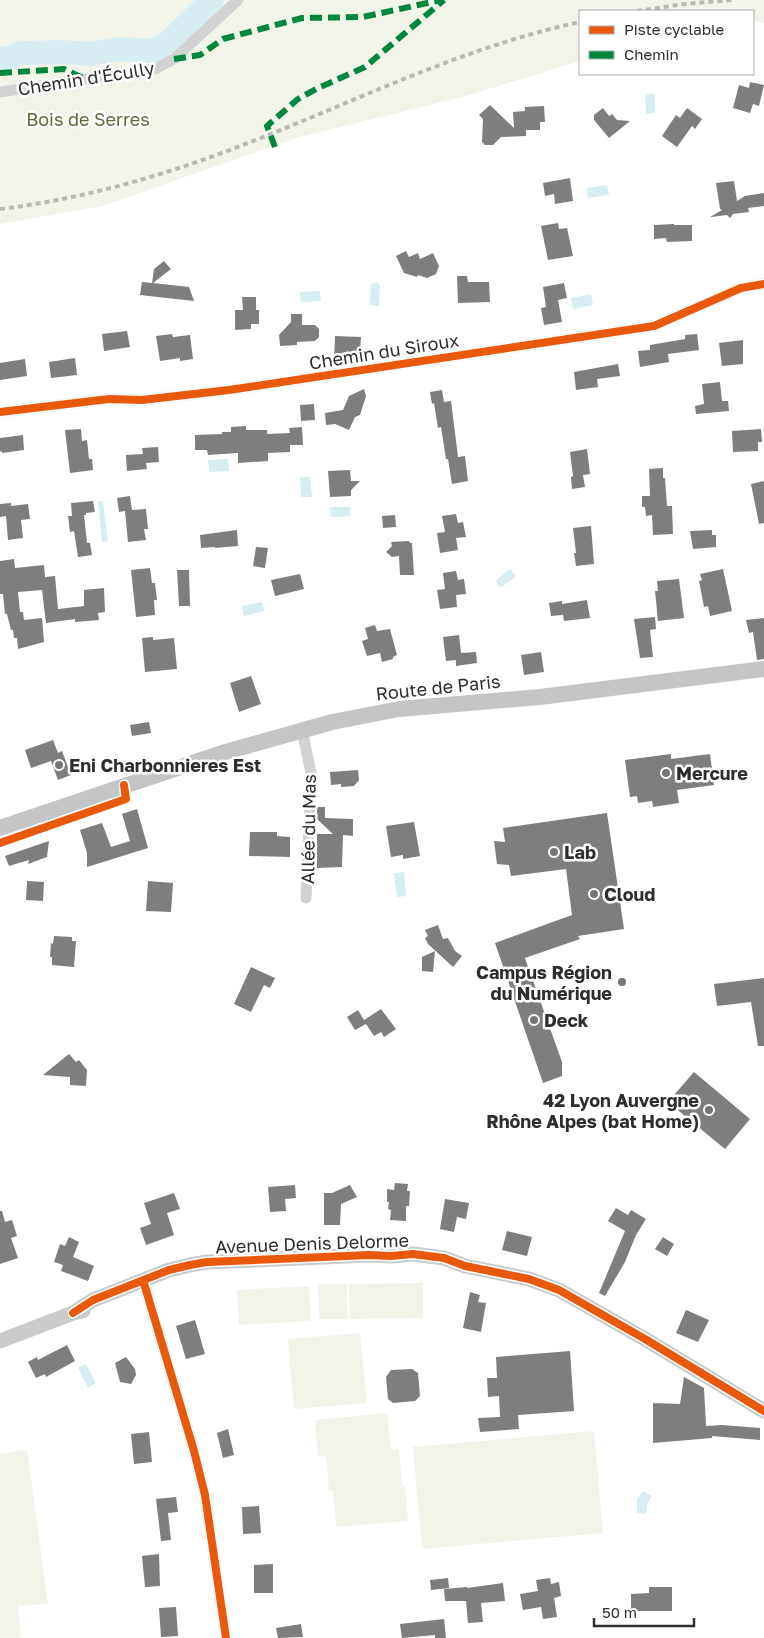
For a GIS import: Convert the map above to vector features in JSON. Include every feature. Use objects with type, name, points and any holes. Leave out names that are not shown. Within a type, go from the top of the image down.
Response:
[{"type":"main road","name":"Route de Paris","points":[[0,828],[222,752],[332,722],[399,710],[540,697],[764,670]]},
{"type":"street","name":"Chemin d'Écully","points":[[0,92],[155,69],[174,59],[238,0]]},
{"type":"street","name":"Chemin du Siroux","points":[[0,412],[109,398],[142,400],[234,389],[654,326],[741,288],[764,284]]},
{"type":"street","name":"Allée du Mas","points":[[302,730],[311,773],[306,898]]},
{"type":"street","name":"Avenue Denis Delorme","points":[[0,1341],[73,1312],[93,1300],[144,1285],[168,1270],[207,1262],[369,1255],[392,1256],[431,1266],[465,1266],[529,1279],[559,1290],[645,1339],[764,1411]]},
{"type":"street","points":[[144,1285],[205,1495],[226,1638]]},
{"type":"green space","name":"Bois de Serres","points":[[0,0],[764,0],[764,23],[754,21],[754,10],[579,10],[579,61],[469,95],[296,138],[103,206],[0,224]]},
{"type":"green space","points":[[423,1283],[423,1318],[350,1319],[349,1284]]},
{"type":"green space","points":[[318,1284],[347,1284],[347,1319],[319,1319]]},
{"type":"green space","points":[[309,1286],[311,1321],[239,1325],[237,1290]]},
{"type":"green space","points":[[360,1333],[367,1403],[294,1409],[288,1339]]},
{"type":"green space","points":[[387,1413],[391,1450],[399,1449],[408,1521],[336,1527],[333,1491],[329,1491],[326,1456],[318,1457],[315,1420]]},
{"type":"green space","points":[[594,1431],[603,1533],[422,1549],[413,1447]]},
{"type":"green space","points":[[27,1449],[48,1604],[18,1606],[21,1638],[0,1638],[0,1454]]},
{"type":"water","points":[[650,93],[655,95],[655,113],[646,114],[645,96]]},
{"type":"water","points":[[607,185],[609,195],[588,198],[587,188]]},
{"type":"water","points":[[378,283],[380,286],[379,306],[369,305],[371,285]]},
{"type":"water","points":[[320,291],[321,301],[301,302],[300,292]]},
{"type":"water","points":[[591,294],[593,305],[573,309],[571,298]]},
{"type":"water","points":[[228,459],[229,471],[209,472],[208,460]]},
{"type":"water","points":[[300,477],[310,477],[312,497],[301,497]]},
{"type":"water","points":[[98,501],[103,501],[108,541],[102,542]]},
{"type":"water","points":[[330,507],[350,507],[350,516],[331,517]]},
{"type":"water","points":[[510,569],[516,576],[502,587],[498,586],[496,580]]},
{"type":"water","points":[[262,602],[264,611],[244,616],[242,606]]},
{"type":"water","points":[[404,872],[406,896],[397,897],[394,873]]},
{"type":"water","points":[[86,1364],[96,1383],[88,1388],[78,1368]]},
{"type":"water","points":[[643,1491],[652,1496],[647,1504],[646,1514],[637,1513],[637,1499]]},
{"type":"building","points":[[750,82],[764,85],[759,106],[753,104],[750,113],[733,108],[739,85],[749,88]]},
{"type":"building","points":[[490,105],[514,128],[513,112],[525,111],[525,107],[544,106],[545,122],[540,122],[540,130],[526,130],[526,136],[501,137],[493,145],[485,145],[482,142],[483,119],[479,115]]},
{"type":"building","points":[[603,108],[609,116],[612,114],[617,120],[630,121],[609,138],[594,120],[594,115]]},
{"type":"building","points":[[687,108],[702,119],[695,129],[692,126],[677,147],[662,136],[676,115],[680,118]]},
{"type":"building","points":[[570,178],[573,201],[555,204],[554,194],[545,196],[543,183]]},
{"type":"building","points":[[734,181],[737,201],[745,196],[764,193],[764,206],[748,208],[749,212],[733,214],[730,218],[727,215],[710,217],[722,210],[720,209],[716,183]]},
{"type":"building","points":[[558,223],[559,229],[567,228],[573,256],[548,260],[541,226]]},
{"type":"building","points":[[654,225],[692,225],[692,241],[667,242],[666,238],[654,239]]},
{"type":"building","points":[[406,251],[409,257],[418,253],[420,259],[433,253],[439,266],[436,274],[427,278],[404,273],[396,256]]},
{"type":"building","points":[[164,261],[171,269],[153,283],[189,287],[194,301],[140,295],[142,282],[152,283],[154,269]]},
{"type":"building","points":[[457,276],[467,276],[468,282],[489,282],[490,302],[458,303]]},
{"type":"building","points":[[564,283],[567,298],[558,300],[562,322],[544,325],[541,308],[546,307],[543,287]]},
{"type":"building","points":[[242,297],[256,297],[256,310],[259,310],[259,324],[251,324],[251,329],[235,330],[235,310],[243,310]]},
{"type":"building","points":[[291,314],[302,314],[302,325],[315,325],[319,329],[319,337],[315,341],[297,342],[297,345],[280,346],[279,335],[291,322]]},
{"type":"building","points":[[127,331],[130,347],[104,351],[102,334]]},
{"type":"building","points":[[172,334],[173,337],[190,335],[193,359],[180,361],[180,358],[160,361],[156,336]]},
{"type":"building","points":[[697,334],[699,350],[668,354],[669,362],[640,367],[638,351],[650,350],[650,345],[685,339],[685,335]]},
{"type":"building","points":[[335,336],[361,337],[360,352],[354,352],[354,356],[350,356],[350,360],[334,360]]},
{"type":"building","points":[[743,340],[743,364],[722,366],[719,343]]},
{"type":"building","points":[[75,358],[77,375],[51,378],[49,362]]},
{"type":"building","points":[[25,359],[27,376],[0,380],[0,363]]},
{"type":"building","points":[[618,364],[620,376],[597,379],[598,387],[576,390],[574,372]]},
{"type":"building","points":[[720,382],[722,401],[728,401],[729,411],[696,414],[695,406],[704,404],[702,384]]},
{"type":"building","points":[[364,389],[366,396],[360,415],[355,417],[349,430],[335,424],[326,425],[325,413],[343,410],[349,396]]},
{"type":"building","points":[[442,390],[444,402],[451,401],[458,457],[465,456],[468,481],[452,484],[441,427],[438,428],[434,403],[432,404],[430,392]]},
{"type":"building","points":[[314,404],[315,420],[301,421],[300,405]]},
{"type":"building","points":[[246,426],[246,430],[267,430],[267,434],[290,433],[289,428],[302,427],[303,445],[290,445],[290,452],[268,453],[268,461],[238,463],[238,453],[208,455],[207,450],[195,450],[195,435],[222,434],[222,432],[231,432],[231,427]]},
{"type":"building","points":[[81,429],[82,441],[87,440],[89,459],[92,459],[93,470],[70,473],[65,430]]},
{"type":"building","points":[[761,429],[762,442],[758,442],[758,451],[733,452],[732,431]]},
{"type":"building","points":[[23,435],[24,450],[0,452],[0,438]]},
{"type":"building","points":[[158,447],[159,462],[146,463],[147,469],[127,471],[126,455],[143,454],[142,448]]},
{"type":"building","points":[[587,449],[590,474],[583,475],[585,487],[572,489],[571,477],[573,476],[570,452]]},
{"type":"building","points":[[663,468],[667,506],[672,506],[673,534],[653,535],[652,515],[646,516],[645,507],[642,507],[642,496],[650,496],[649,469]]},
{"type":"building","points":[[350,470],[351,481],[360,481],[351,490],[351,496],[330,497],[328,471]]},
{"type":"building","points":[[764,481],[764,523],[759,524],[751,484]]},
{"type":"building","points":[[130,496],[132,510],[146,509],[148,529],[144,529],[146,540],[128,542],[125,511],[119,512],[117,498]]},
{"type":"building","points":[[93,501],[95,512],[84,515],[87,543],[90,543],[92,555],[78,557],[74,531],[70,532],[68,516],[72,516],[71,503]]},
{"type":"building","points":[[11,503],[11,506],[28,504],[30,519],[21,520],[23,538],[8,540],[6,516],[0,517],[0,504]]},
{"type":"building","points":[[456,514],[458,523],[463,522],[466,537],[456,538],[458,550],[440,553],[437,533],[445,532],[442,516]]},
{"type":"building","points":[[395,515],[396,527],[383,528],[382,516]]},
{"type":"building","points":[[591,526],[594,564],[576,566],[573,528]]},
{"type":"building","points":[[237,530],[238,546],[201,548],[200,535]]},
{"type":"building","points":[[712,530],[712,535],[716,535],[716,547],[693,549],[690,531]]},
{"type":"building","points":[[409,541],[412,543],[414,575],[400,575],[399,556],[392,557],[386,552],[392,546],[391,542]]},
{"type":"building","points":[[256,547],[268,548],[265,568],[253,566]]},
{"type":"building","points":[[14,559],[15,568],[44,565],[45,577],[55,576],[58,609],[84,606],[84,590],[104,588],[105,612],[98,613],[99,620],[75,622],[75,619],[46,623],[42,590],[18,592],[20,612],[23,612],[24,620],[42,618],[44,642],[18,649],[17,638],[14,638],[7,614],[5,614],[3,594],[0,594],[0,561]]},
{"type":"building","points":[[150,568],[152,583],[155,583],[157,600],[154,600],[155,615],[136,617],[131,570]]},
{"type":"building","points":[[723,569],[732,611],[710,616],[708,606],[704,607],[699,581],[702,580],[700,574]]},
{"type":"building","points":[[177,570],[189,570],[190,606],[179,606]]},
{"type":"building","points":[[456,571],[458,580],[464,579],[466,594],[456,595],[457,607],[440,609],[437,590],[445,589],[443,573]]},
{"type":"building","points":[[300,574],[304,589],[275,596],[271,580]]},
{"type":"building","points":[[679,579],[684,618],[658,621],[655,591],[658,591],[657,581]]},
{"type":"building","points":[[587,600],[590,618],[564,621],[563,615],[551,616],[549,603],[562,601],[562,604]]},
{"type":"building","points":[[655,617],[656,629],[650,630],[653,657],[640,658],[634,619]]},
{"type":"building","points":[[764,618],[764,659],[757,660],[753,632],[749,633],[746,620]]},
{"type":"building","points":[[375,625],[377,631],[390,629],[397,655],[393,659],[382,662],[380,653],[367,656],[362,641],[368,639],[365,628]]},
{"type":"building","points":[[459,635],[461,653],[476,652],[477,663],[456,666],[456,660],[446,661],[443,637]]},
{"type":"building","points":[[153,637],[153,640],[174,638],[177,669],[145,672],[142,638]]},
{"type":"building","points":[[541,652],[544,672],[524,675],[521,655]]},
{"type":"building","points":[[251,676],[261,704],[239,712],[230,683]]},
{"type":"building","points":[[149,722],[151,733],[132,736],[130,725]]},
{"type":"building","points":[[53,740],[58,753],[62,751],[71,775],[58,780],[51,761],[31,768],[25,750]]},
{"type":"building","points":[[671,754],[671,759],[710,754],[714,785],[677,790],[679,803],[653,807],[652,801],[638,803],[637,796],[630,797],[625,760]]},
{"type":"building","points":[[358,770],[359,780],[354,786],[341,787],[341,784],[331,785],[330,772]]},
{"type":"building","points":[[317,807],[325,807],[325,818],[353,819],[353,836],[343,835],[342,867],[317,868],[317,834],[333,834],[317,819]]},
{"type":"building","points":[[137,809],[148,848],[87,867],[87,853],[80,830],[102,823],[111,847],[130,841],[122,814]]},
{"type":"building","points":[[607,813],[624,929],[578,936],[580,939],[525,958],[562,1062],[562,1076],[543,1083],[495,943],[572,915],[566,869],[511,876],[509,865],[497,864],[494,841],[505,842],[503,828]]},
{"type":"building","points":[[414,822],[420,856],[403,859],[403,855],[391,857],[386,826]]},
{"type":"building","points":[[250,832],[277,832],[277,836],[290,837],[290,857],[249,856]]},
{"type":"building","points":[[49,841],[47,857],[28,864],[29,860],[9,866],[5,856]]},
{"type":"building","points":[[27,881],[44,882],[43,901],[26,900]]},
{"type":"building","points":[[148,881],[173,883],[171,912],[146,911]]},
{"type":"building","points":[[438,925],[443,939],[448,938],[455,951],[462,956],[453,967],[428,944],[425,938],[428,936],[425,930]]},
{"type":"building","points":[[54,936],[72,937],[72,941],[76,941],[74,967],[52,965],[52,957],[50,957],[51,943],[53,944]]},
{"type":"building","points":[[435,951],[433,972],[422,971],[422,957]]},
{"type":"building","points":[[251,967],[275,978],[270,988],[264,985],[251,1012],[234,1004]]},
{"type":"building","points":[[764,978],[764,1046],[758,1046],[751,1002],[717,1006],[714,984]]},
{"type":"building","points":[[381,1009],[396,1029],[384,1037],[381,1032],[374,1036],[366,1024],[355,1030],[347,1017],[358,1010],[364,1020]]},
{"type":"building","points":[[69,1054],[76,1062],[79,1060],[87,1070],[86,1086],[70,1085],[70,1077],[43,1075]]},
{"type":"building","name":"42 Lyon Auvergne Rhône Alpes (bat Home)","points":[[694,1072],[750,1119],[725,1149],[668,1102]]},
{"type":"building","points":[[395,1183],[408,1184],[407,1191],[410,1191],[409,1206],[406,1206],[406,1221],[390,1220],[391,1210],[388,1209],[387,1189],[394,1190]]},
{"type":"building","points":[[295,1185],[296,1198],[285,1199],[286,1211],[270,1212],[268,1187]]},
{"type":"building","points":[[350,1185],[357,1197],[341,1204],[340,1225],[324,1225],[324,1193],[332,1193]]},
{"type":"building","points":[[174,1193],[180,1209],[167,1213],[174,1235],[146,1245],[140,1228],[151,1224],[144,1203]]},
{"type":"building","points":[[445,1199],[469,1203],[466,1219],[457,1217],[454,1232],[440,1229]]},
{"type":"building","points":[[616,1208],[628,1215],[631,1210],[646,1219],[636,1235],[625,1262],[605,1296],[599,1293],[625,1231],[608,1221]]},
{"type":"building","points":[[0,1211],[2,1211],[5,1222],[12,1220],[17,1236],[11,1238],[18,1258],[0,1264]]},
{"type":"building","points":[[507,1231],[532,1237],[527,1256],[502,1250]]},
{"type":"building","points":[[69,1237],[79,1242],[73,1257],[94,1266],[88,1281],[61,1271],[63,1265],[54,1262],[60,1244],[65,1246]]},
{"type":"building","points":[[663,1237],[674,1244],[667,1256],[655,1249]]},
{"type":"building","points":[[470,1292],[480,1295],[478,1302],[486,1303],[481,1332],[463,1328]]},
{"type":"building","points":[[686,1310],[709,1320],[698,1342],[676,1333]]},
{"type":"building","points":[[195,1320],[205,1354],[186,1359],[176,1326]]},
{"type":"building","points":[[67,1345],[75,1361],[46,1377],[45,1374],[36,1378],[28,1362],[37,1357],[38,1360]]},
{"type":"building","points":[[570,1351],[574,1411],[518,1415],[519,1429],[480,1432],[478,1418],[500,1417],[499,1396],[488,1397],[487,1378],[497,1378],[496,1357]]},
{"type":"building","points":[[126,1357],[135,1369],[136,1375],[131,1384],[120,1382],[115,1363]]},
{"type":"building","points":[[412,1369],[418,1373],[420,1396],[415,1401],[393,1403],[388,1399],[386,1377],[391,1370]]},
{"type":"building","points":[[684,1377],[704,1388],[706,1426],[722,1425],[760,1428],[760,1440],[712,1436],[712,1438],[653,1443],[653,1403],[680,1404]]},
{"type":"building","points":[[228,1429],[234,1455],[223,1458],[217,1433]]},
{"type":"building","points":[[149,1432],[152,1462],[134,1464],[131,1434]]},
{"type":"building","points":[[176,1497],[178,1512],[168,1513],[171,1540],[161,1541],[156,1499]]},
{"type":"building","points":[[259,1506],[261,1533],[243,1534],[242,1507]]},
{"type":"building","points":[[159,1554],[160,1586],[145,1587],[142,1556]]},
{"type":"building","points":[[273,1564],[273,1593],[254,1593],[254,1565]]},
{"type":"building","points":[[448,1578],[449,1588],[431,1590],[430,1580]]},
{"type":"building","points":[[550,1578],[551,1584],[559,1582],[561,1596],[554,1598],[557,1617],[543,1619],[541,1607],[523,1610],[520,1594],[538,1591],[536,1580]]},
{"type":"building","points":[[503,1583],[505,1601],[481,1603],[483,1622],[468,1623],[466,1601],[445,1601],[444,1589]]},
{"type":"building","points":[[649,1587],[672,1587],[672,1611],[631,1611],[631,1594],[649,1593]]},
{"type":"building","points":[[176,1607],[178,1636],[161,1637],[159,1608]]},
{"type":"building","points":[[444,1619],[446,1638],[435,1638],[435,1635],[402,1638],[400,1624]]},
{"type":"building","points":[[301,1624],[303,1637],[278,1638],[276,1628]]},
{"type":"waterway","points":[[0,58],[9,59],[21,53],[60,52],[91,54],[118,49],[153,51],[169,42],[212,0]]},
{"type":"railway","points":[[644,10],[732,0]]},
{"type":"railway","points":[[0,209],[56,200],[111,188],[165,172],[264,137],[442,64],[487,48],[579,22]]},
{"type":"marked path","points":[[174,59],[200,55],[223,39],[302,18],[363,17],[441,0]]},
{"type":"marked path","points":[[275,147],[267,126],[298,99],[365,67],[444,0]]},
{"type":"marked path","points":[[0,73],[64,69],[85,79]]},
{"type":"cycle path","points":[[0,412],[109,399],[142,400],[229,390],[654,326],[741,288],[764,284]]},
{"type":"cycle path","points":[[0,843],[126,799],[124,785]]},
{"type":"cycle path","points":[[73,1313],[93,1300],[169,1270],[207,1262],[413,1254],[444,1258],[465,1266],[529,1279],[559,1290],[645,1339],[764,1411]]},
{"type":"cycle path","points":[[143,1280],[194,1451],[205,1495],[226,1638]]},
{"type":"place","name":"Eni Charbonnieres Est","points":[[59,765]]},
{"type":"place","name":"Mercure","points":[[666,773]]},
{"type":"place","name":"Lab","points":[[554,852]]},
{"type":"place","name":"Cloud","points":[[594,894]]},
{"type":"place","name":"Campus Région du Numérique","points":[[622,982]]},
{"type":"place","name":"Deck","points":[[534,1020]]},
{"type":"place","name":"42 Lyon Auvergne Rhône Alpes (bat Home)","points":[[709,1110]]}]
